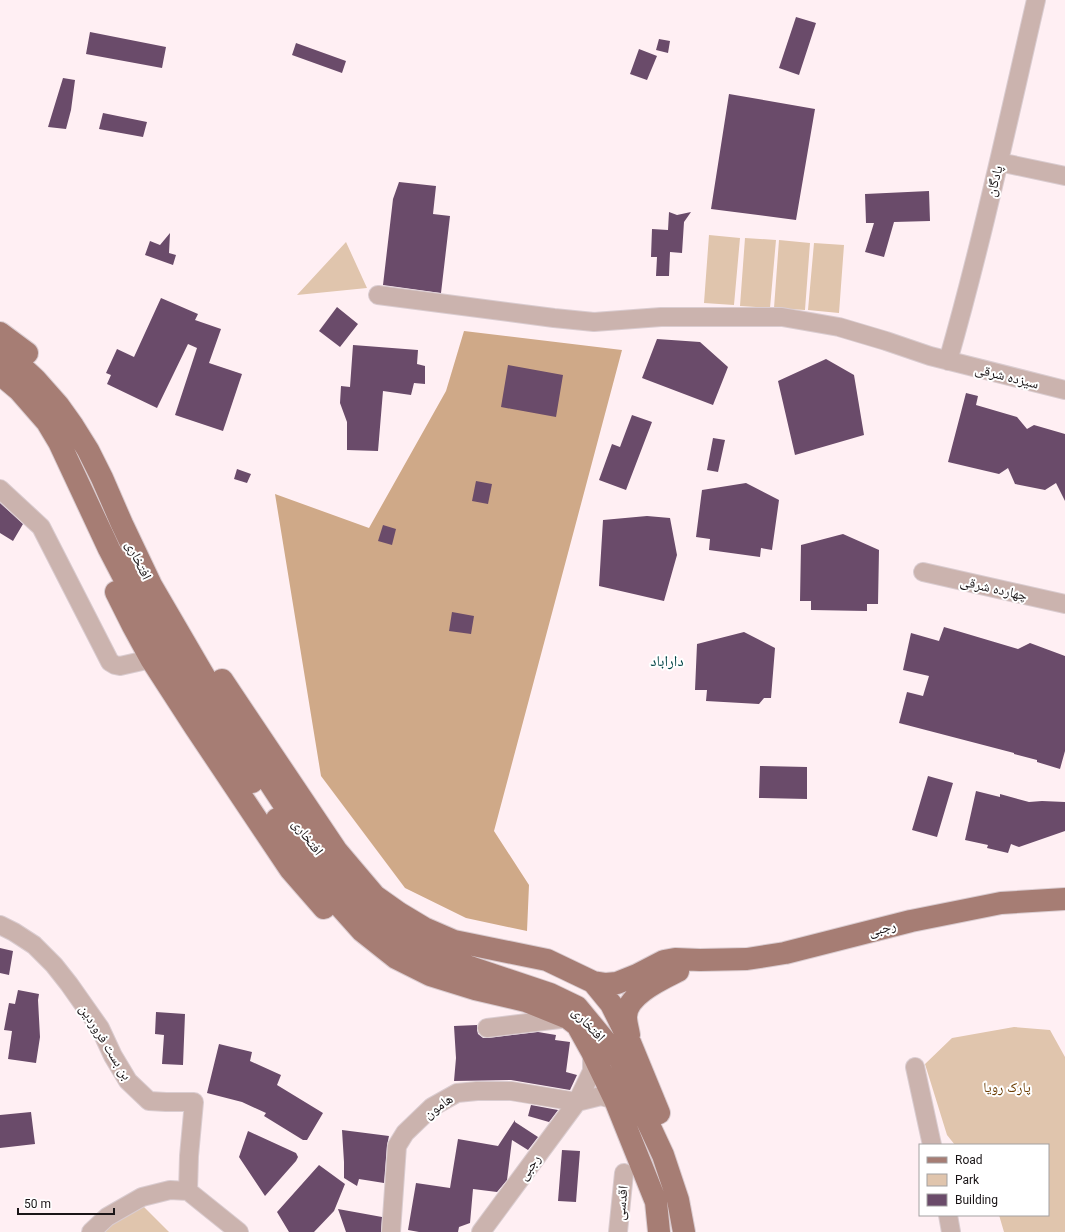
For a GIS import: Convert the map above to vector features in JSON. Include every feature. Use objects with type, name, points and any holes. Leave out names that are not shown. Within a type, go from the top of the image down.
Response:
[{"type":"main road","points":[[0,333],[15,369]]},
{"type":"main road","name":"افتخاری","points":[[0,351],[15,369],[19,390],[46,422],[59,442],[109,549],[135,598],[206,716],[328,893],[362,931],[396,958],[430,975],[475,989],[526,1001],[568,1018],[577,1025],[615,1100],[656,1202],[659,1232]]},
{"type":"main road","name":"افتخاری","points":[[15,369],[56,381],[76,413],[88,450],[151,585],[249,751],[285,806],[323,857],[367,910],[401,936],[443,958],[550,994],[576,1007],[620,1059],[663,1155],[678,1200],[684,1232]]},
{"type":"main road","points":[[102,478],[131,517],[156,569],[211,663],[336,850],[375,896],[398,913],[424,928],[454,941],[547,960],[593,982],[611,1004],[629,1040],[671,1141],[687,1197],[694,1232]]},
{"type":"main road","points":[[86,500],[84,530],[151,659],[290,869],[353,939],[396,958]]},
{"type":"main road","points":[[109,549],[112,541],[121,539],[129,540]]},
{"type":"main road","name":"رجبی","points":[[593,982],[606,984],[617,983],[637,975],[664,961],[675,959],[748,959],[785,953],[911,921],[1001,903],[1065,899]]},
{"type":"main road","name":"رجبی","points":[[629,1040],[626,1016],[628,1008],[635,997],[652,985],[700,960]]},
{"type":"street","name":"پادگان","points":[[948,362],[959,324],[999,162],[1036,0]]},
{"type":"street","points":[[999,162],[1065,176]]},
{"type":"street","name":"سیزده شرقی","points":[[378,295],[594,322],[661,317],[782,317],[839,327],[948,362],[1065,390]]},
{"type":"street","points":[[0,489],[41,527],[110,662],[120,666],[151,659]]},
{"type":"street","name":"چهارده شرقی","points":[[923,572],[1065,604]]},
{"type":"street","name":"بن بست فروردین","points":[[0,925],[34,945],[54,965],[100,1028],[113,1056],[128,1081],[149,1101],[194,1102],[189,1156],[188,1192]]},
{"type":"street","points":[[487,1028],[568,1018]]},
{"type":"street","name":"رجبی","points":[[482,1232],[577,1102],[592,1071],[592,1052]]},
{"type":"street","points":[[915,1067],[932,1144]]},
{"type":"street","name":"هامون","points":[[391,1232],[397,1146],[405,1133],[432,1107],[457,1093],[477,1091],[511,1091],[577,1102]]},
{"type":"street","points":[[577,1102],[601,1096],[615,1100]]},
{"type":"street","name":"اقدسی","points":[[618,1232],[624,1174]]},
{"type":"street","points":[[91,1232],[107,1217],[142,1197],[170,1190],[188,1192],[239,1232]]},
{"type":"street","points":[[948,1216],[951,1232]]},
{"type":"green space","points":[[709,235],[740,238],[734,305],[704,303]]},
{"type":"green space","points":[[745,238],[776,240],[770,308],[740,306]]},
{"type":"green space","points":[[779,240],[810,243],[805,310],[774,308]]},
{"type":"green space","points":[[346,242],[367,288],[297,295]]},
{"type":"green space","points":[[814,243],[844,245],[839,313],[808,310]]},
{"type":"green space","name":"پارک رویا","points":[[1014,1027],[1050,1030],[1065,1057],[1065,1232],[1004,1232],[999,1216],[1049,1216],[1049,1144],[954,1144],[947,1135],[925,1064],[952,1038]]},
{"type":"green space","points":[[143,1206],[169,1232],[102,1232],[112,1223]]},
{"type":"shaded area","points":[[464,331],[622,350],[494,831],[529,885],[527,931],[466,918],[405,888],[321,776],[275,494],[369,528],[446,391]]},
{"type":"building","points":[[796,17],[816,23],[799,75],[779,68]]},
{"type":"building","points":[[90,32],[166,47],[162,68],[86,54]]},
{"type":"building","points":[[659,39],[670,41],[668,53],[656,50]]},
{"type":"building","points":[[296,43],[346,61],[342,73],[292,55]]},
{"type":"building","points":[[639,49],[657,56],[647,80],[630,74]]},
{"type":"building","points":[[63,78],[75,80],[71,110],[66,129],[48,127]]},
{"type":"building","points":[[729,94],[815,109],[796,220],[711,209]]},
{"type":"building","points":[[103,113],[147,122],[143,137],[99,129]]},
{"type":"building","points":[[399,182],[436,186],[433,214],[450,216],[441,293],[383,285],[393,199]]},
{"type":"building","points":[[929,191],[930,221],[894,222],[884,257],[865,252],[874,223],[866,223],[865,194]]},
{"type":"building","points":[[669,212],[677,215],[691,212],[684,222],[682,253],[670,252],[669,276],[656,276],[657,257],[651,257],[652,229],[668,230]]},
{"type":"building","points":[[170,233],[169,253],[176,255],[173,265],[145,255],[150,241],[160,245]]},
{"type":"building","points":[[161,298],[198,314],[195,320],[221,329],[209,363],[242,374],[223,431],[175,415],[197,348],[188,344],[157,408],[107,384],[111,375],[106,373],[117,349],[134,357]]},
{"type":"building","points":[[337,307],[358,324],[340,347],[319,331]]},
{"type":"building","points":[[657,339],[700,342],[728,367],[713,405],[642,378]]},
{"type":"building","points":[[353,345],[418,350],[417,364],[425,366],[425,384],[414,383],[411,395],[383,391],[378,451],[347,450],[347,422],[340,403],[341,386],[350,387]]},
{"type":"building","points":[[826,359],[854,375],[864,435],[795,455],[778,381]]},
{"type":"building","points":[[508,365],[563,375],[556,417],[501,407]]},
{"type":"building","points":[[966,393],[978,396],[976,405],[1017,417],[1027,429],[1034,425],[1065,434],[1065,501],[1056,483],[1045,490],[1015,484],[1008,468],[999,474],[948,462]]},
{"type":"building","points":[[632,415],[652,422],[626,490],[599,480],[612,444],[620,447]]},
{"type":"building","points":[[713,438],[725,440],[718,472],[707,470]]},
{"type":"building","points":[[237,469],[251,474],[247,483],[234,479]]},
{"type":"building","points":[[476,481],[492,484],[488,504],[472,501]]},
{"type":"building","points":[[746,483],[779,500],[772,550],[761,548],[760,557],[709,550],[710,539],[696,537],[702,490]]},
{"type":"building","points":[[0,503],[23,524],[13,541],[0,533]]},
{"type":"building","points":[[647,516],[670,518],[677,555],[664,601],[599,586],[603,520]]},
{"type":"building","points":[[383,525],[396,529],[392,545],[378,541]]},
{"type":"building","points":[[843,534],[879,550],[878,604],[867,604],[867,611],[811,610],[811,601],[800,601],[801,545]]},
{"type":"building","points":[[452,612],[474,616],[471,634],[449,631]]},
{"type":"building","points":[[944,627],[1018,649],[1030,643],[1065,656],[1065,751],[1060,769],[1014,753],[899,723],[907,692],[923,696],[929,676],[903,670],[911,633],[939,641]]},
{"type":"building","points":[[744,632],[775,648],[771,698],[764,698],[759,704],[706,701],[707,690],[695,690],[697,644]]},
{"type":"building","points":[[760,766],[807,767],[807,799],[759,798]]},
{"type":"building","points":[[928,776],[953,783],[937,837],[912,830]]},
{"type":"building","points":[[976,791],[1000,797],[1000,794],[1029,802],[1065,802],[1065,831],[1019,847],[1011,844],[1008,853],[987,848],[988,845],[965,840]]},
{"type":"building","points":[[0,948],[13,951],[9,975],[0,973]]},
{"type":"building","points":[[18,990],[39,994],[40,1037],[36,1063],[8,1059],[12,1031],[4,1030],[9,1003],[15,1004]]},
{"type":"building","points":[[156,1012],[185,1014],[183,1065],[162,1064],[164,1035],[155,1034]]},
{"type":"building","points":[[477,1025],[478,1034],[483,1038],[538,1032],[556,1035],[555,1040],[570,1042],[566,1072],[577,1075],[570,1090],[511,1080],[454,1081],[456,1058],[454,1026]]},
{"type":"building","points":[[219,1044],[252,1052],[250,1061],[281,1075],[277,1085],[323,1113],[307,1140],[303,1140],[264,1116],[266,1113],[242,1102],[207,1093]]},
{"type":"building","points":[[531,1105],[558,1110],[549,1122],[528,1116]]},
{"type":"building","points":[[31,1112],[35,1144],[0,1148],[0,1115]]},
{"type":"building","points":[[515,1120],[515,1122],[538,1137],[528,1150],[512,1140],[507,1180],[497,1192],[473,1189],[470,1223],[459,1227],[458,1232],[419,1232],[408,1230],[416,1183],[450,1188],[458,1139],[498,1146]]},
{"type":"building","points":[[342,1130],[389,1136],[384,1183],[359,1179],[357,1186],[344,1178]]},
{"type":"building","points":[[248,1131],[296,1153],[298,1157],[265,1196],[239,1157]]},
{"type":"building","points":[[562,1150],[580,1151],[576,1202],[558,1201]]},
{"type":"building","points":[[319,1165],[345,1184],[334,1211],[314,1232],[289,1232],[277,1212]]},
{"type":"building","points":[[338,1209],[382,1217],[381,1232],[346,1232]]},
{"type":"district","name":"داراباد","points":[[667,661]]}]
